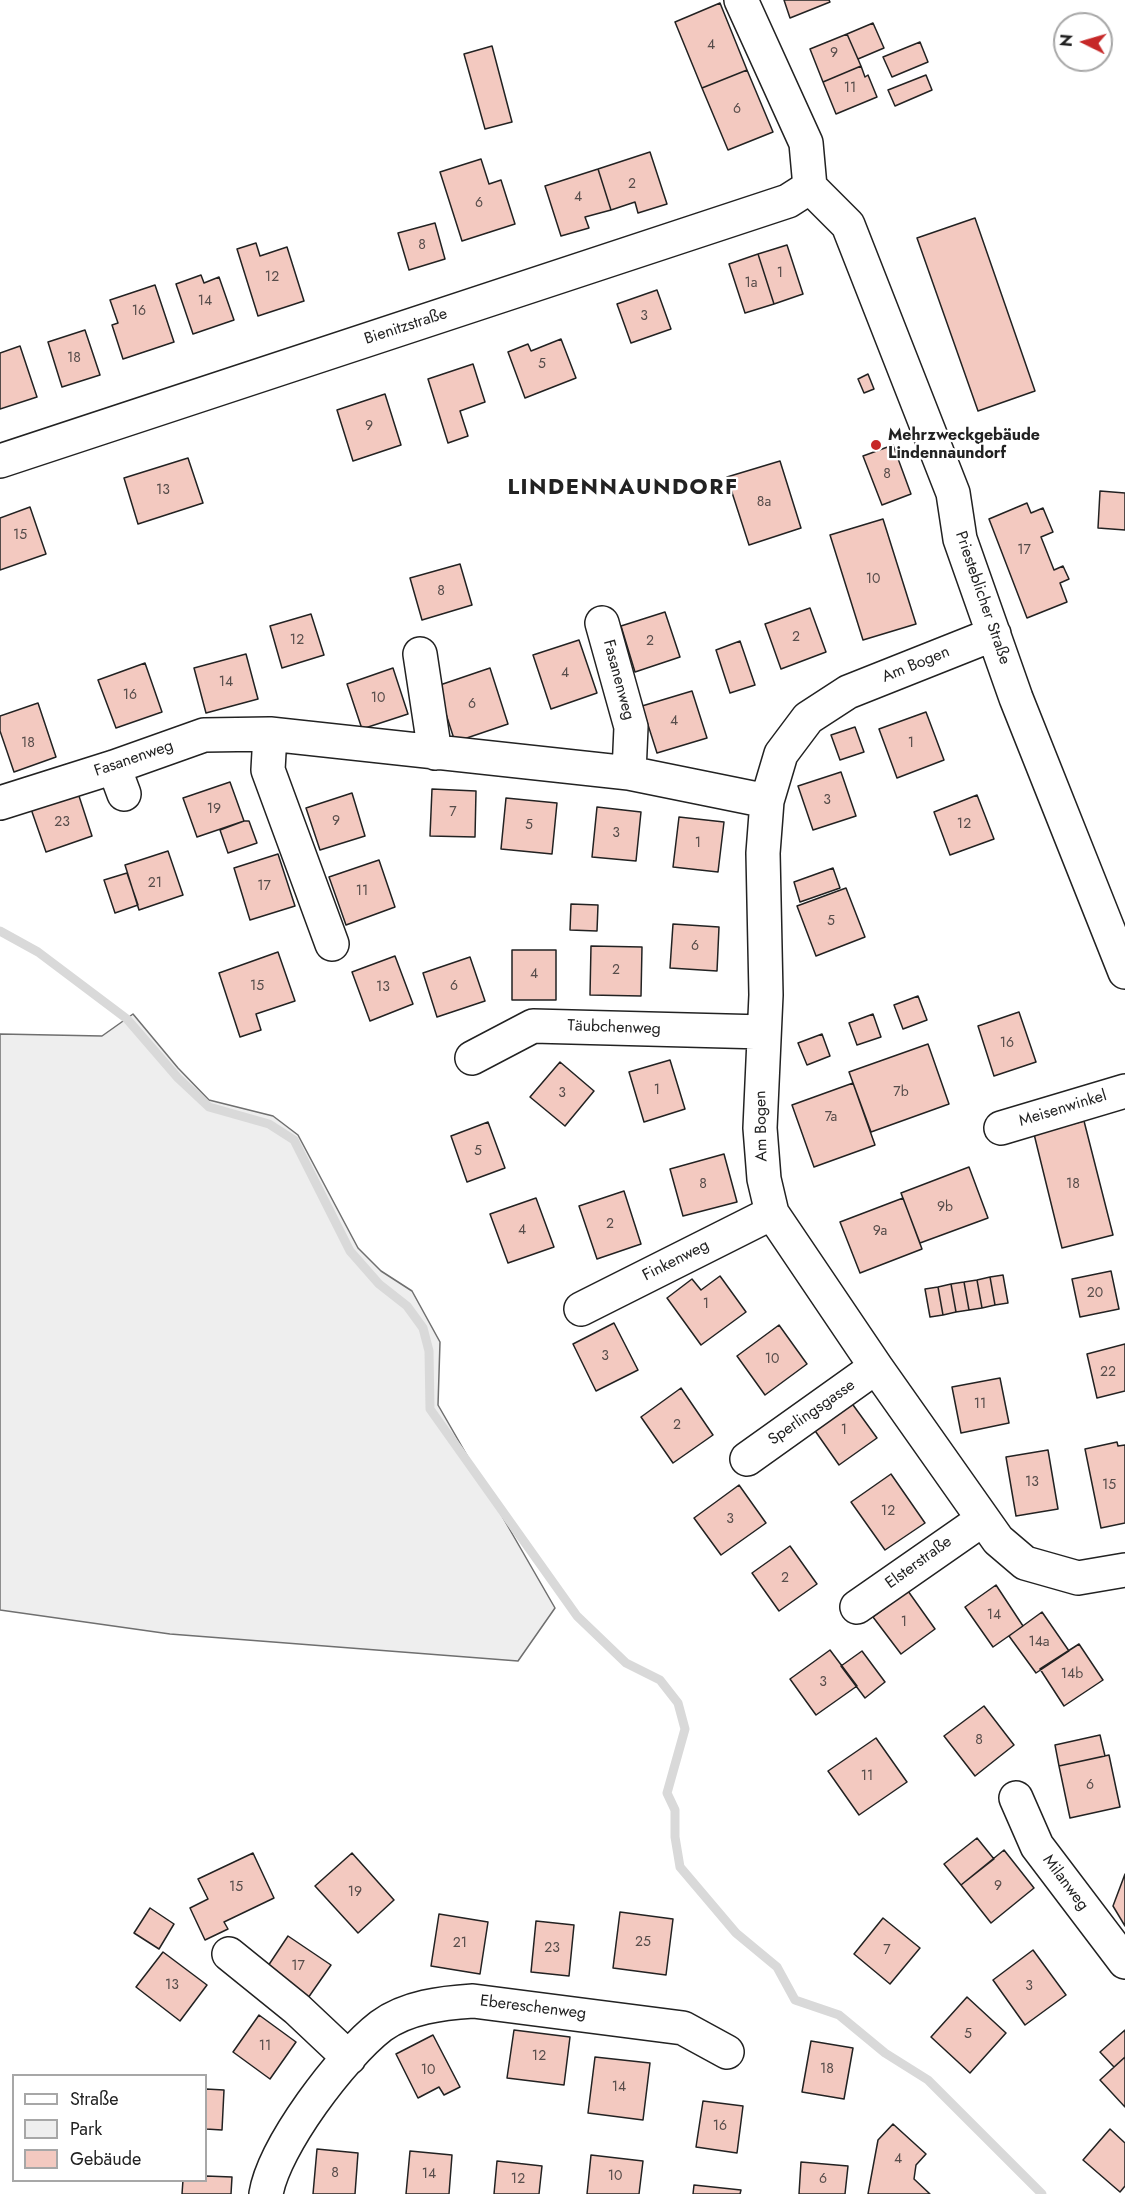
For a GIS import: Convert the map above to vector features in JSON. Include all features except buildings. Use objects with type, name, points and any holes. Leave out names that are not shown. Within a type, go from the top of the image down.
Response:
[{"type":"street","points":[[741,0],[806,143],[810,187]]},
{"type":"street","name":"Bienitzstraße","points":[[0,461],[788,201],[810,187]]},
{"type":"street","name":"Priesteblicher Straße","points":[[810,187],[848,225],[953,493],[960,539],[994,634],[1125,972]]},
{"type":"street","name":"Fasanenweg","points":[[602,623],[631,727],[629,773]]},
{"type":"street","name":"Am Bogen","points":[[994,634],[848,693],[808,718],[781,754],[767,801],[763,853],[766,995],[760,1128],[764,1179],[772,1213],[876,1367],[998,1540],[1025,1563],[1078,1578],[1125,1570]]},
{"type":"street","points":[[420,654],[435,753]]},
{"type":"street","points":[[270,734],[268,770],[332,944]]},
{"type":"street","name":"Fasanenweg","points":[[0,803],[119,781],[204,735],[270,734],[629,773],[767,801]]},
{"type":"street","name":"Täubchenweg","points":[[472,1058],[533,1026],[764,1032]]},
{"type":"street","name":"Meisenwinkel","points":[[1001,1128],[1125,1091]]},
{"type":"street","name":"Finkenweg","points":[[581,1309],[772,1213]]},
{"type":"street","name":"Sperlingsgasse","points":[[747,1459],[876,1367]]},
{"type":"street","name":"Elsterstraße","points":[[857,1607],[982,1520]]},
{"type":"street","name":"Milanweg","points":[[1016,1798],[1037,1846],[1125,1962]]},
{"type":"street","points":[[229,1954],[297,2009],[349,2058]]},
{"type":"street","name":"Ebereschenweg","points":[[266,2194],[268,2180],[284,2148],[318,2095],[349,2058],[381,2026],[404,2013],[444,2003],[473,2001],[684,2028],[727,2052]]},
{"type":"green space","points":[[133,1014],[178,1068],[209,1100],[273,1116],[298,1135],[358,1248],[381,1271],[412,1291],[440,1342],[438,1405],[555,1608],[518,1661],[170,1634],[0,1610],[0,1034],[102,1036]]},
{"type":"waterway","points":[[0,931],[38,952],[127,1019],[178,1078],[209,1107],[269,1124],[294,1140],[350,1251],[379,1284],[407,1306],[423,1328],[429,1351],[430,1409],[577,1616],[626,1663],[660,1680],[678,1703],[685,1729],[667,1793],[675,1810],[675,1837],[680,1867],[736,1933],[777,1967],[795,2000],[839,2015],[885,2053],[928,2080],[1042,2194]]},
{"type":"place","name":"Mehrzweckgebäude Lindennaundorf","points":[[876,445]]},
{"type":"district","name":"LINDENNAUNDORF","points":[[623,489]]}]
